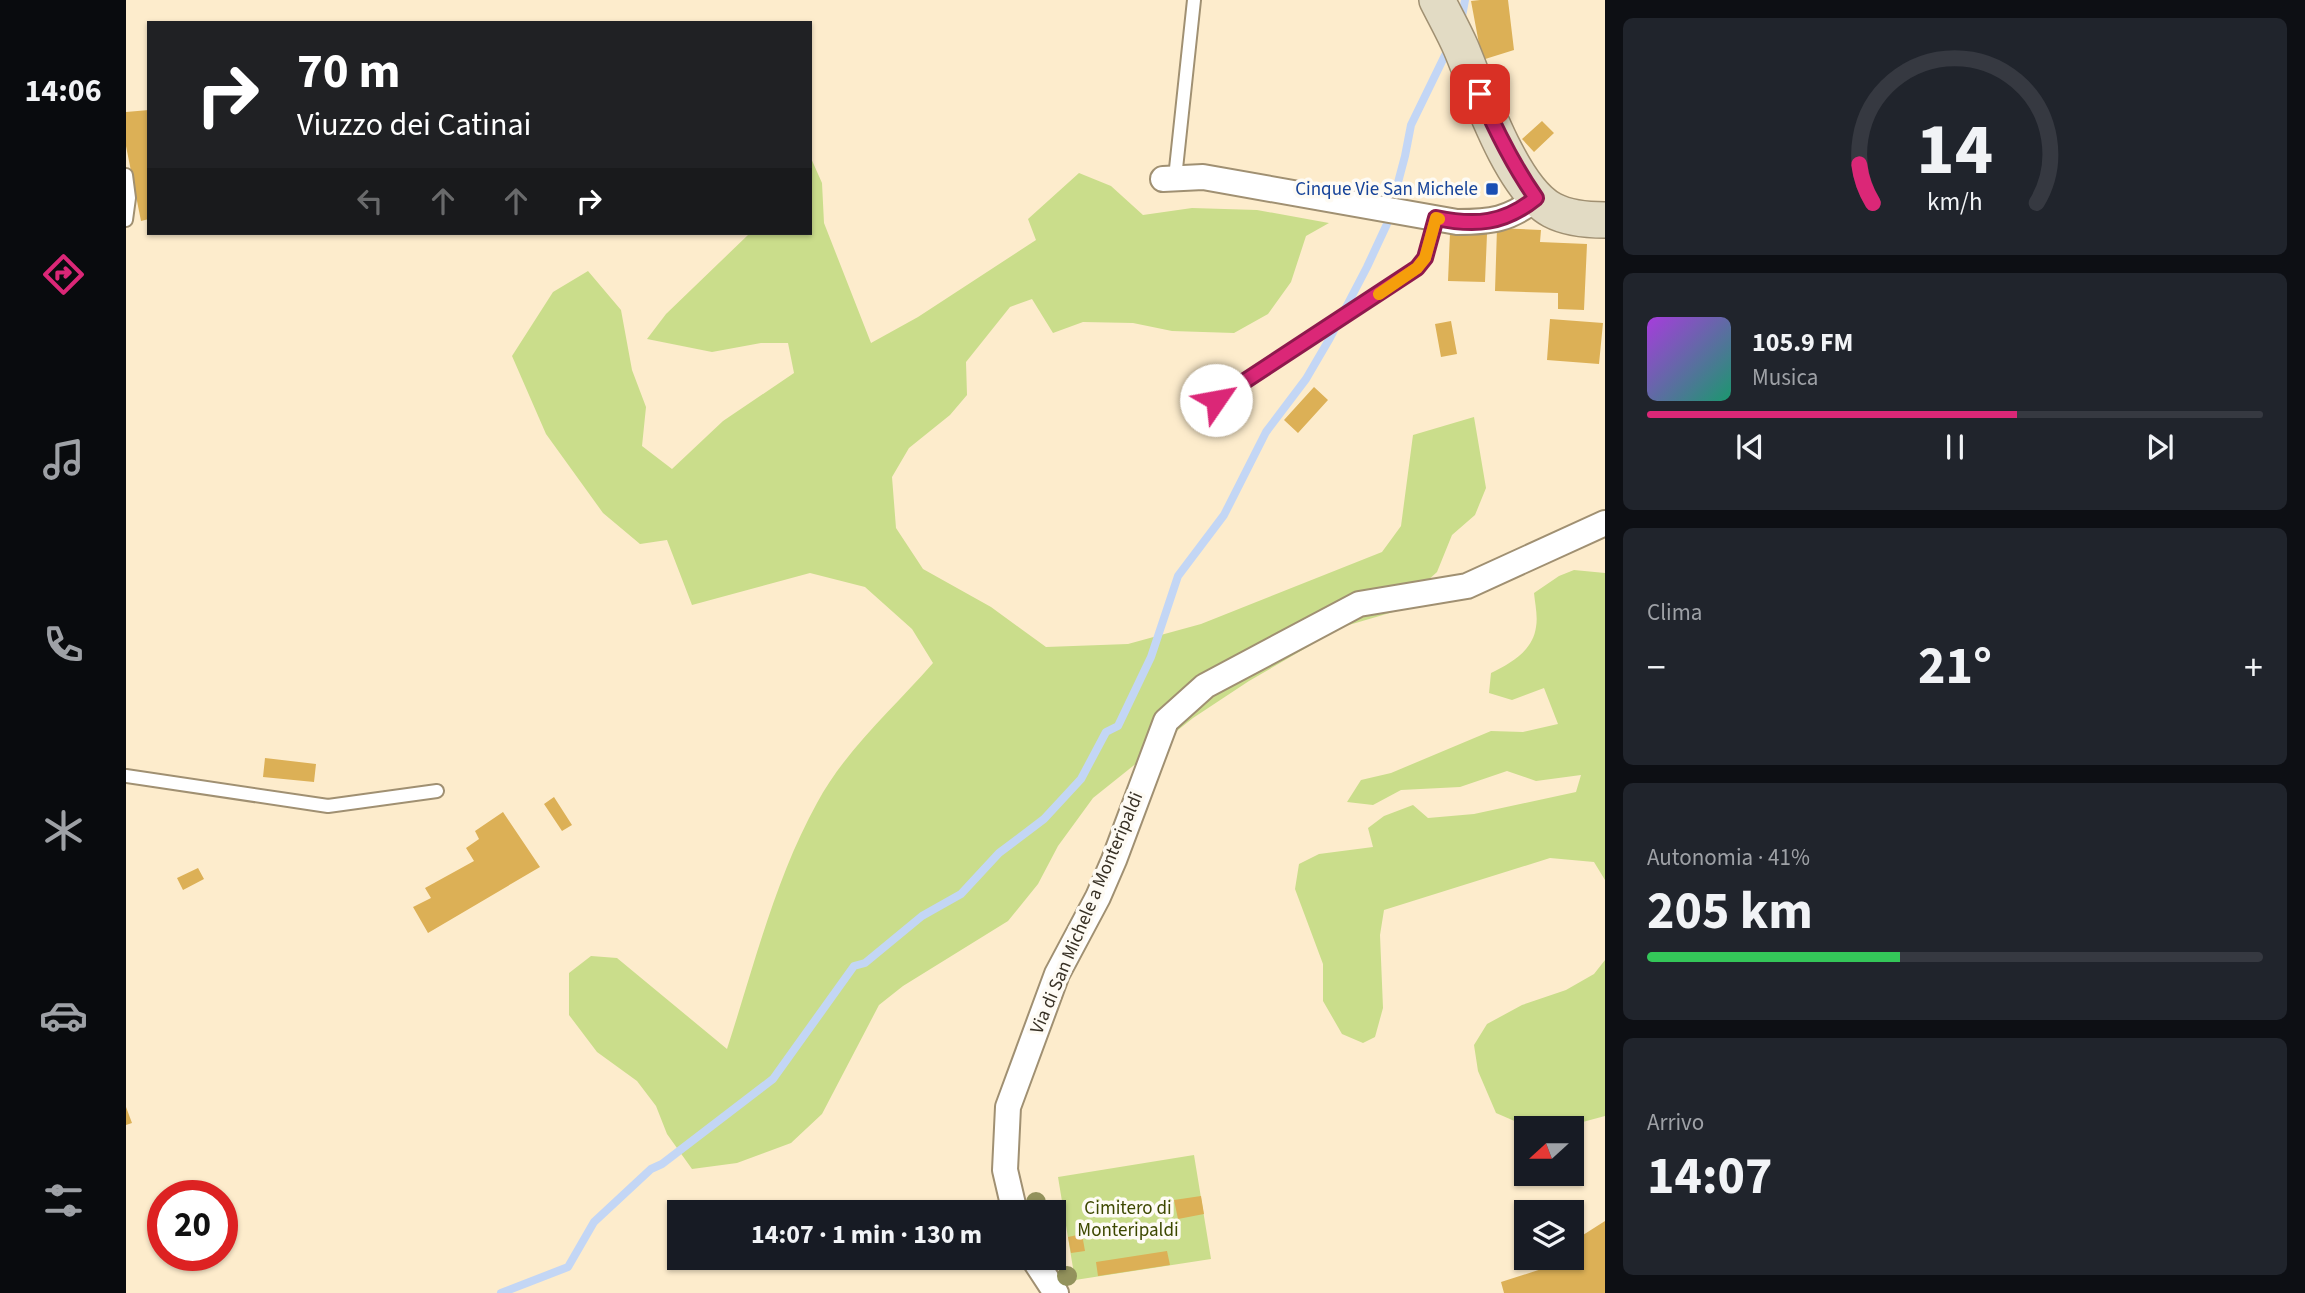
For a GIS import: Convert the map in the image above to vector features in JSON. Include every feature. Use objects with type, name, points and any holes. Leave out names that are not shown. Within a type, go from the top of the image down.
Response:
[{"type":"street","points":[[1437,0],[1459,44],[1499,139],[1536,198],[1553,211],[1574,217],[1605,220]]},
{"type":"street","points":[[1459,44],[1460,0]]},
{"type":"street","points":[[1169,179],[1203,177],[1457,222],[1483,222],[1507,217],[1536,198]]},
{"type":"street","name":"Via di San Michele a Monteripaldi","points":[[1012,1200],[1005,1170],[1008,1107],[1057,974],[1098,897],[1114,860],[1166,721],[1205,686],[1359,604],[1467,586],[1605,523]]},
{"type":"street","points":[[1041,1270],[1056,1293]]},
{"type":"lane","points":[[1169,179],[1195,0]]},
{"type":"lane","points":[[126,175],[129,198],[126,220]]},
{"type":"lane","points":[[1216,400],[1417,268],[1425,258],[1436,218]]},
{"type":"lane","points":[[126,776],[328,806],[437,791]]},
{"type":"green space","points":[[812,160],[822,183],[824,223],[871,343],[918,317],[1036,240],[1028,219],[1079,173],[1111,186],[1143,215],[1192,208],[1257,210],[1329,223],[1306,236],[1291,282],[1268,314],[1234,333],[1172,331],[1133,323],[1083,322],[1053,333],[1032,299],[1010,307],[966,362],[967,395],[950,415],[909,448],[892,477],[896,528],[923,569],[991,607],[1046,647],[1128,644],[1201,624],[1382,552],[1401,526],[1413,435],[1474,417],[1486,488],[1475,515],[1452,535],[1437,572],[1393,612],[1342,627],[1249,681],[1193,718],[1093,798],[1058,846],[1038,884],[1008,921],[903,986],[879,1005],[822,1114],[791,1143],[737,1163],[692,1169],[667,1134],[656,1106],[637,1081],[597,1052],[569,1015],[569,973],[591,956],[617,958],[727,1049],[777,892],[817,803],[856,747],[933,663],[912,629],[865,587],[810,573],[692,605],[667,540],[640,544],[603,513],[546,434],[512,356],[553,292],[588,271],[621,310],[632,370],[646,407],[642,446],[672,469],[723,421],[794,373],[788,343],[761,343],[712,352],[647,339],[666,314],[748,235],[812,235]]},
{"type":"green space","points":[[1574,570],[1605,573],[1605,880],[1594,862],[1550,858],[1384,910],[1380,935],[1383,1008],[1375,1037],[1363,1043],[1342,1034],[1323,1001],[1323,964],[1295,889],[1299,864],[1319,854],[1373,847],[1368,828],[1384,816],[1413,805],[1428,818],[1474,814],[1576,792],[1581,775],[1536,781],[1507,771],[1460,787],[1401,790],[1373,805],[1347,802],[1361,780],[1391,773],[1491,731],[1523,732],[1558,724],[1544,688],[1512,700],[1489,693],[1491,673],[1513,661],[1530,643],[1537,623],[1534,593],[1559,576]]},
{"type":"green space","points":[[1605,960],[1605,1116],[1584,1122],[1584,1116],[1514,1116],[1514,1121],[1496,1113],[1478,1071],[1474,1045],[1487,1024],[1522,1005],[1566,990],[1594,974]]},
{"type":"green space","name":"Cimitero di Monteripaldi","points":[[1194,1155],[1211,1259],[1075,1280],[1066,1225],[1066,1200],[1062,1200],[1058,1177]]},
{"type":"building","points":[[1508,0],[1514,50],[1482,60],[1471,1]]},
{"type":"building","points":[[147,110],[147,220],[141,221],[126,146],[126,112]]},
{"type":"building","points":[[1542,121],[1554,133],[1534,152],[1522,139]]},
{"type":"building","points":[[1497,228],[1541,230],[1540,242],[1587,244],[1584,310],[1558,309],[1558,293],[1495,291]]},
{"type":"building","points":[[1450,233],[1487,234],[1485,282],[1448,281]]},
{"type":"building","points":[[1550,319],[1603,323],[1599,364],[1547,360]]},
{"type":"building","points":[[1451,321],[1457,354],[1441,357],[1435,324]]},
{"type":"building","points":[[1314,387],[1328,400],[1298,433],[1284,420]]},
{"type":"building","points":[[265,758],[316,764],[314,782],[263,777]]},
{"type":"building","points":[[554,797],[572,825],[562,831],[544,804]]},
{"type":"building","points":[[503,812],[540,867],[428,933],[413,907],[431,898],[425,888],[474,861],[466,848],[479,839],[475,831]]},
{"type":"building","points":[[198,868],[204,879],[183,890],[177,878]]},
{"type":"building","points":[[126,1107],[132,1123],[126,1125]]},
{"type":"building","points":[[1201,1196],[1204,1214],[1178,1219],[1174,1200]]},
{"type":"building","points":[[1605,1221],[1605,1293],[1504,1293],[1501,1282],[1538,1270],[1584,1270],[1584,1234]]},
{"type":"building","points":[[1082,1234],[1085,1251],[1071,1253],[1068,1237]]},
{"type":"building","points":[[1167,1251],[1170,1265],[1098,1276],[1096,1262]]},
{"type":"waterway","points":[[1461,22],[1465,0]]},
{"type":"waterway","points":[[501,1293],[568,1267],[594,1222],[651,1169],[662,1164],[773,1079],[854,966],[865,963],[922,916],[961,894],[999,853],[1044,819],[1081,779],[1106,732],[1118,726],[1151,657],[1178,576],[1224,515],[1266,432],[1306,379],[1367,267],[1387,224],[1411,125],[1449,47]]},
{"type":"slow traffic","points":[[1379,294],[1417,268],[1425,258],[1436,218],[1439,219]]},
{"type":"place","name":"Cinque Vie San Michele","points":[[1492,189]]},
{"type":"route","points":[[1216,400],[1417,268],[1425,258],[1436,218],[1457,222],[1483,222],[1507,217],[1536,198],[1499,139],[1480,94]]}]
